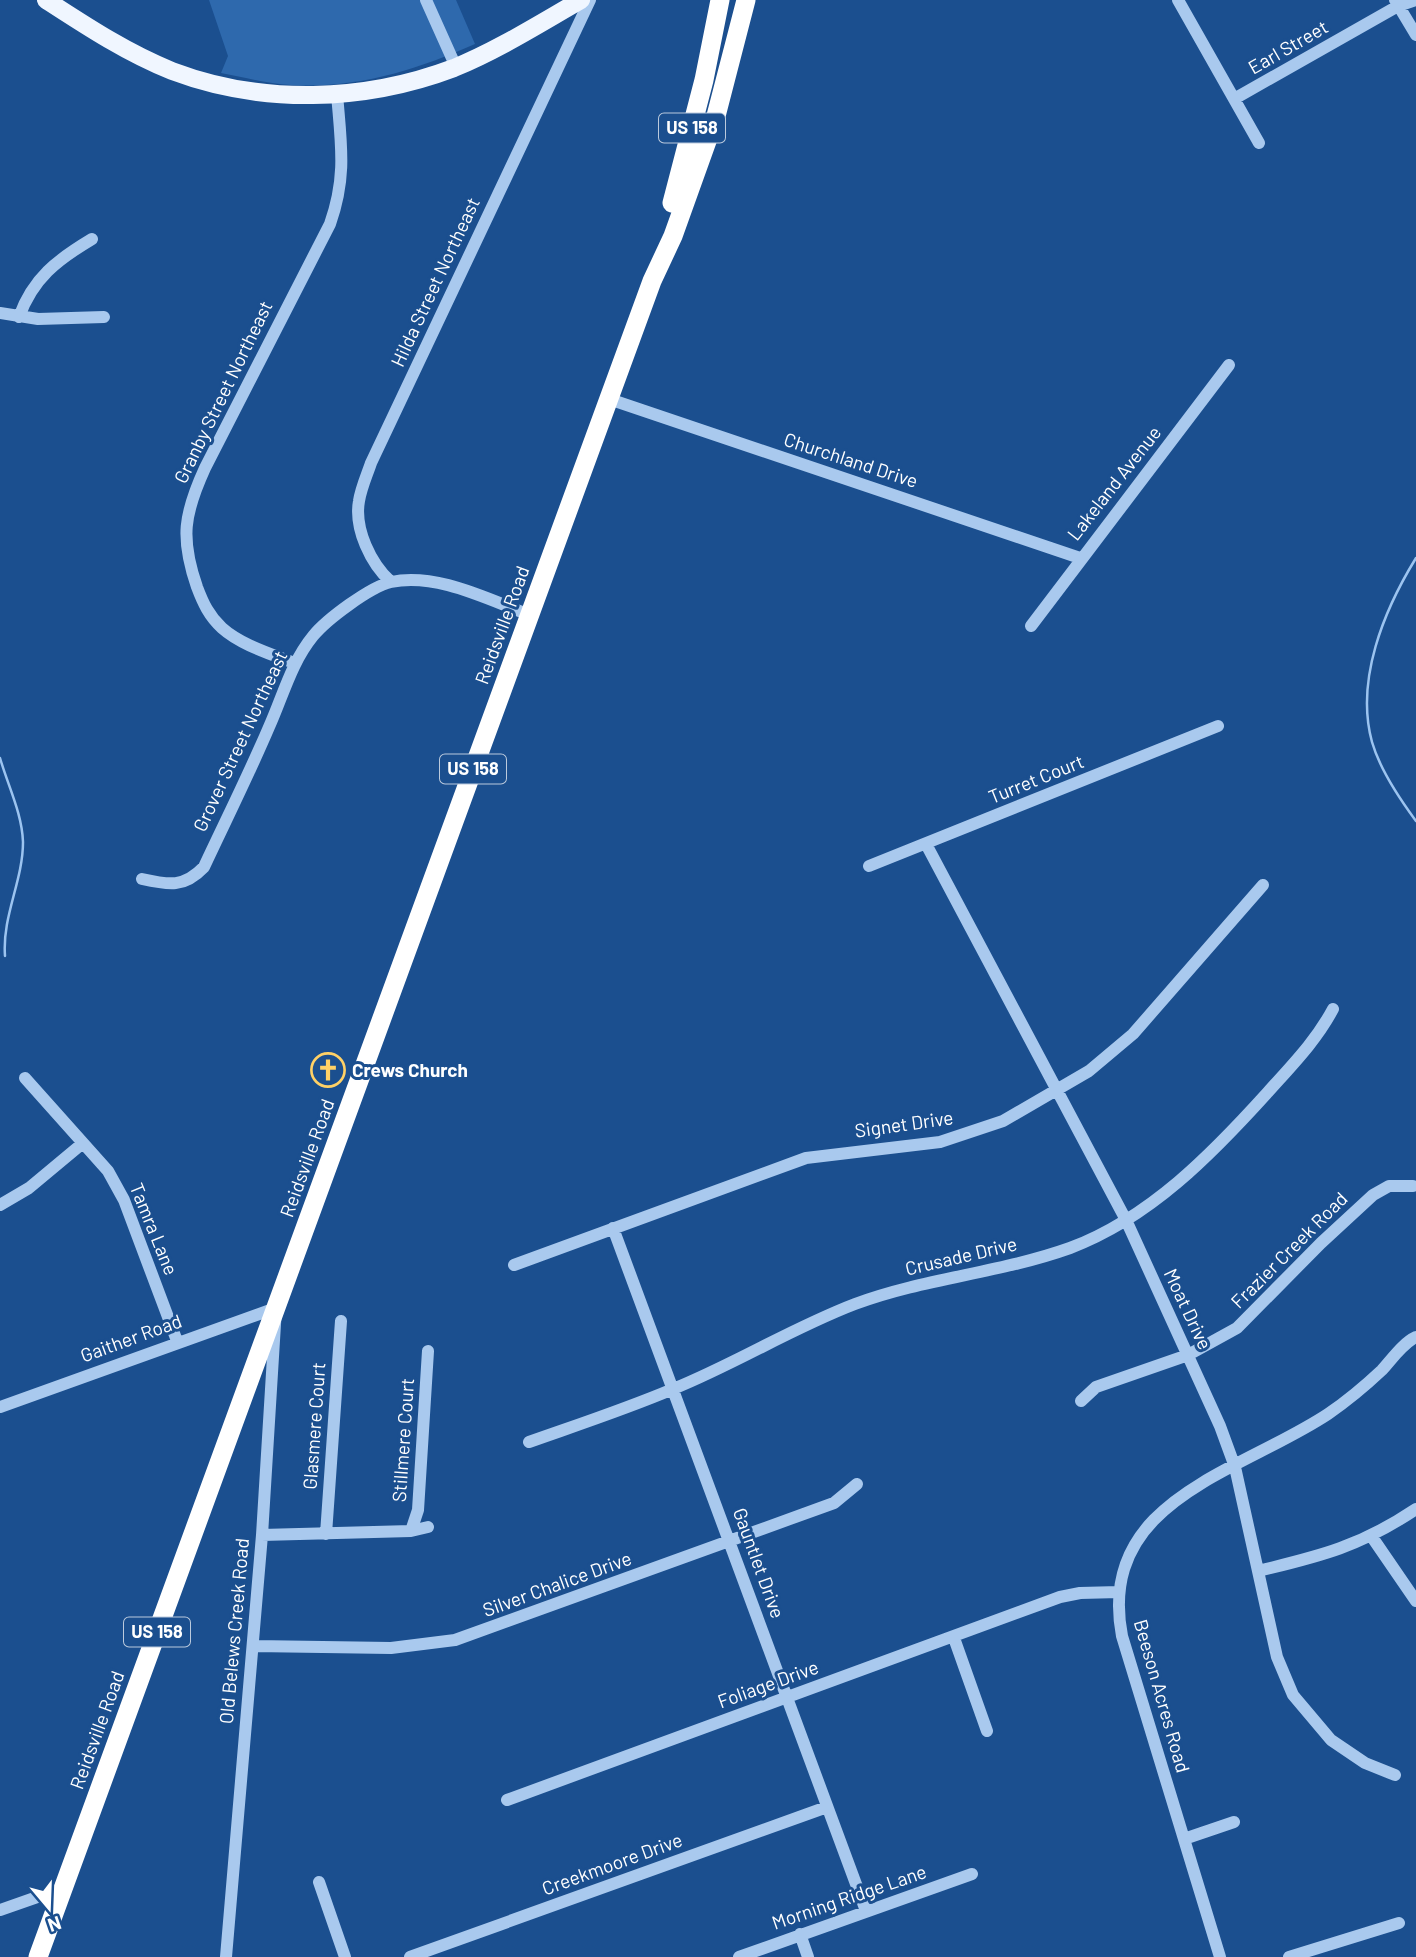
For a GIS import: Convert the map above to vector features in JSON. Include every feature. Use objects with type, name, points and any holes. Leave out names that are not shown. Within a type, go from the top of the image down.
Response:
[{"type":"highway","name":"Reidsville Road","points":[[38,1957],[662,256],[720,0]]},
{"type":"highway","name":"Reidsville Road","points":[[662,256],[673,236],[733,58],[746,0]]},
{"type":"highway","points":[[733,58],[758,0]]},
{"type":"main road","points":[[46,0],[130,51],[190,77],[266,92],[337,94],[398,85],[456,67],[496,48],[581,0]]},
{"type":"street","points":[[426,0],[456,67]]},
{"type":"street","name":"Hilda Street Northeast","points":[[391,582],[377,570],[359,526],[358,502],[371,463],[590,0]]},
{"type":"street","points":[[1178,0],[1259,143]]},
{"type":"street","name":"Earl Street","points":[[1234,99],[1396,3],[1416,0]]},
{"type":"street","points":[[1396,3],[1416,35]]},
{"type":"street","name":"Granby Street Northeast","points":[[294,663],[236,638],[222,628],[205,608],[186,554],[185,527],[192,497],[205,468],[330,224],[341,193],[343,162],[337,94]]},
{"type":"street","points":[[19,317],[29,293],[44,272],[57,260],[92,239]]},
{"type":"street","points":[[0,313],[19,317],[104,317]]},
{"type":"street","name":"Lakeland Avenue","points":[[1031,626],[1228,365]]},
{"type":"street","name":"Churchland Drive","points":[[609,399],[1080,558]]},
{"type":"street","name":"Grover Street Northeast","points":[[142,879],[172,884],[191,880],[204,867],[270,727],[294,663],[323,627],[348,606],[391,582],[428,582],[468,592],[530,615]]},
{"type":"street","name":"Turret Court","points":[[869,866],[1218,726]]},
{"type":"street","name":"Moat Drive","points":[[926,844],[1055,1091],[1126,1220],[1188,1355],[1235,1467],[1277,1657],[1303,1710],[1331,1740],[1348,1753],[1395,1775]]},
{"type":"street","name":"Signet Drive","points":[[514,1265],[806,1158],[940,1142],[1003,1121],[1089,1071],[1133,1034],[1263,885]]},
{"type":"street","name":"Crusade Drive","points":[[529,1442],[674,1389],[854,1304],[906,1288],[1031,1260],[1072,1247],[1126,1220],[1178,1183],[1236,1126],[1319,1035],[1333,1009]]},
{"type":"street","name":"Tamra Lane","points":[[25,1078],[108,1171],[124,1200],[177,1341]]},
{"type":"street","points":[[0,1205],[29,1188],[83,1143]]},
{"type":"street","name":"Frazier Creek Road","points":[[1081,1401],[1096,1387],[1188,1355],[1237,1328],[1321,1242],[1373,1195],[1389,1186],[1413,1186]]},
{"type":"street","name":"Gauntlet Drive","points":[[613,1228],[866,1911]]},
{"type":"street","name":"Gaither Road","points":[[0,1407],[177,1341],[276,1308]]},
{"type":"street","name":"Old Belews Creek Road","points":[[226,1957],[262,1535],[276,1308]]},
{"type":"street","name":"Glasmere Court","points":[[326,1534],[341,1321]]},
{"type":"street","name":"Beeson Acres Road","points":[[1220,1957],[1122,1636],[1119,1592],[1132,1546],[1152,1518],[1178,1497],[1329,1413],[1358,1391],[1416,1337]]},
{"type":"street","name":"Stillmere Court","points":[[411,1531],[418,1510],[428,1351]]},
{"type":"street","name":"Silver Chalice Drive","points":[[253,1646],[391,1648],[455,1640],[834,1503],[857,1484]]},
{"type":"street","points":[[1258,1571],[1326,1554],[1372,1537],[1416,1509]]},
{"type":"street","points":[[262,1535],[411,1531],[428,1527]]},
{"type":"street","points":[[1372,1537],[1416,1601]]},
{"type":"street","name":"Foliage Drive","points":[[506,1800],[1043,1604],[1080,1593],[1119,1592]]},
{"type":"street","points":[[954,1638],[987,1731]]},
{"type":"street","name":"Creekmoore Drive","points":[[410,1957],[827,1807]]},
{"type":"street","points":[[1184,1839],[1234,1822]]},
{"type":"street","name":"Morning Ridge Lane","points":[[739,1957],[972,1874]]},
{"type":"street","points":[[318,1882],[345,1957]]},
{"type":"street","points":[[0,1910],[63,1888]]},
{"type":"street","points":[[1298,1956],[1399,1923]]},
{"type":"street","points":[[800,1934],[808,1957]]},
{"type":"shaded area","points":[[209,0],[456,0],[475,44],[431,62],[362,81],[315,85],[264,82],[221,73],[228,56]]},
{"type":"waterway","points":[[1416,558],[1384,623],[1370,670],[1367,694],[1368,718],[1375,752],[1416,821]]},
{"type":"waterway","points":[[0,758],[17,810],[23,842],[20,871],[7,927],[5,956]]},
{"type":"place","name":"Crews Church","points":[[328,1070]]}]
